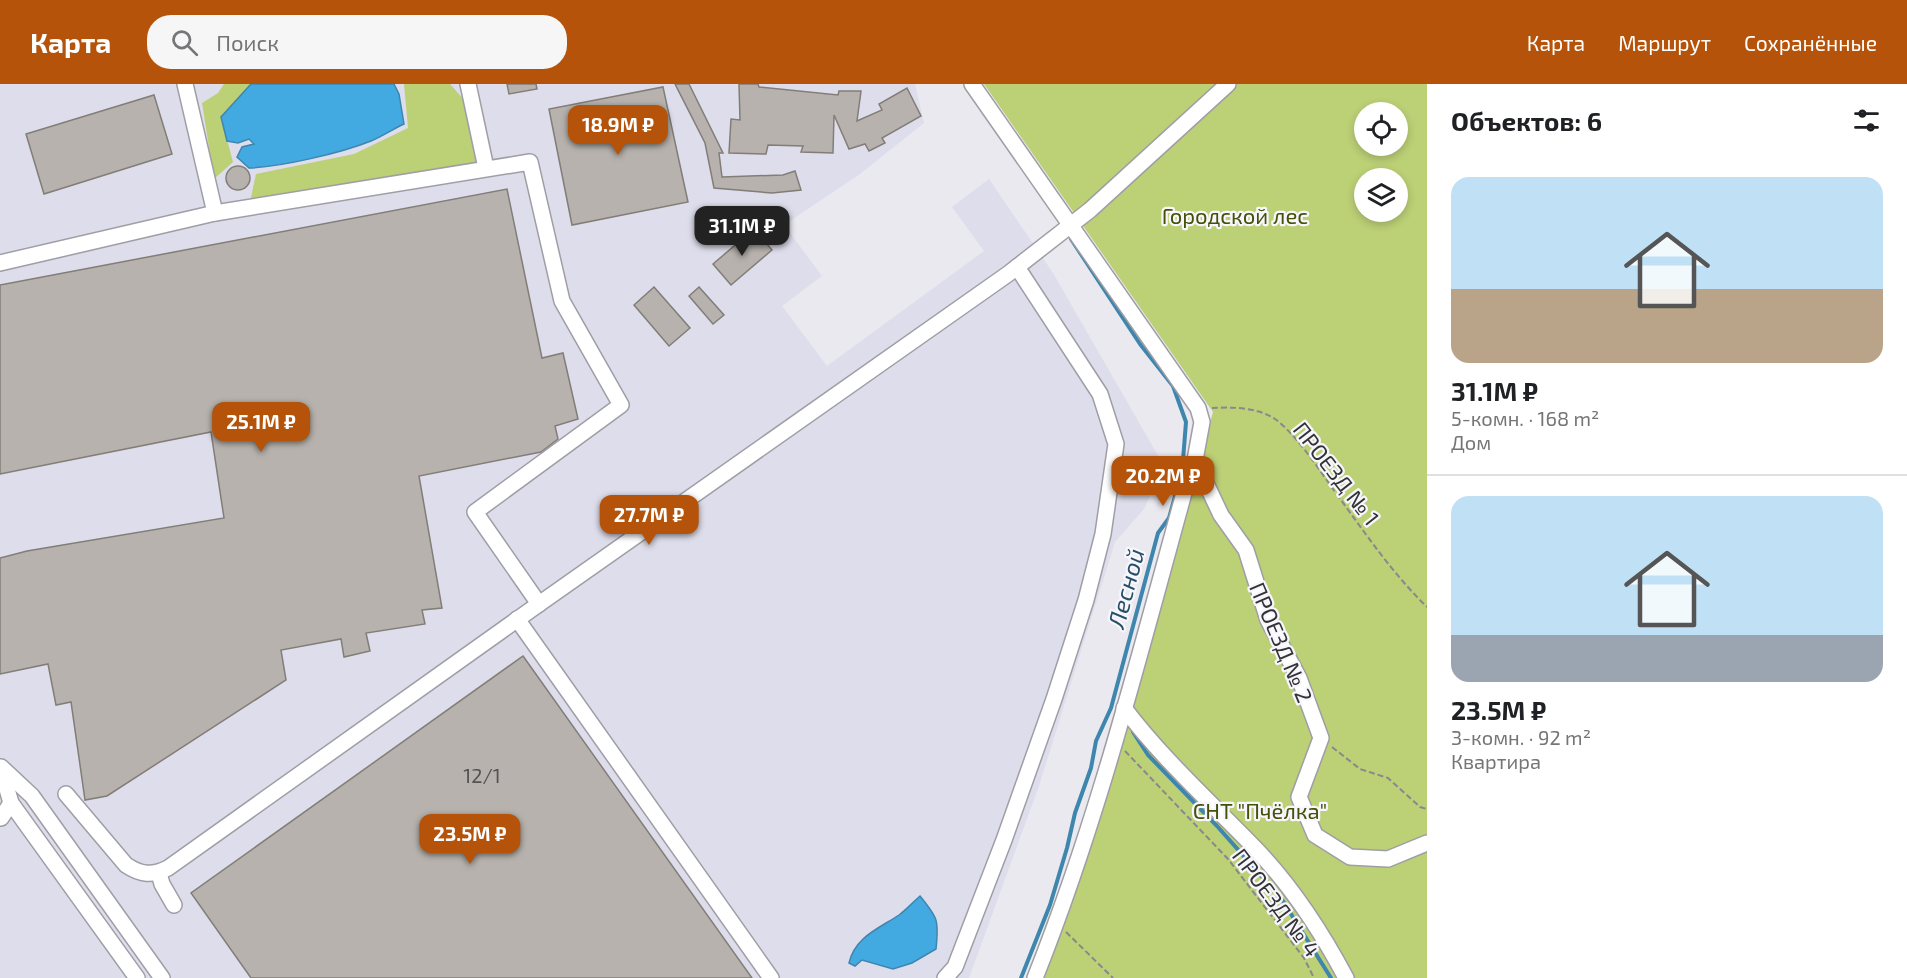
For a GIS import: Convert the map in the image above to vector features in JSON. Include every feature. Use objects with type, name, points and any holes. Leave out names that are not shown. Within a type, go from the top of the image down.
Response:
[{"type":"street","points":[[185,84],[215,213]]},
{"type":"street","points":[[468,84],[486,168]]},
{"type":"street","points":[[972,84],[1198,408],[1202,422],[1195,460],[1125,708],[1057,923],[1035,978]]},
{"type":"street","points":[[66,794],[126,865],[136,872],[148,874],[159,873],[168,868],[1017,267],[1090,210],[1228,84]]},
{"type":"street","points":[[0,263],[215,213],[530,162],[562,301],[621,405],[475,512],[539,604]]},
{"type":"street","points":[[945,978],[955,967],[1004,840],[1086,600],[1103,534],[1116,444],[1100,394],[1017,267]]},
{"type":"street","name":"ПРОЕЗД № 2","points":[[1195,460],[1221,516],[1246,550],[1268,620],[1299,678],[1321,738]]},
{"type":"street","points":[[517,619],[771,978]]},
{"type":"street","points":[[1125,708],[1143,733],[1211,806],[1251,844],[1297,897],[1346,978]]},
{"type":"street","points":[[1321,738],[1299,797],[1315,835],[1350,857],[1388,860],[1427,843]]},
{"type":"street","points":[[1,765],[11,803],[137,978]]},
{"type":"street","points":[[1,765],[32,796],[162,978]]},
{"type":"street","points":[[1,818],[11,803]]},
{"type":"street","points":[[159,873],[162,884],[174,905]]},
{"type":"path","name":"ПРОЕЗД № 1","points":[[1198,408],[1244,408],[1274,418],[1298,442],[1404,584],[1427,607]]},
{"type":"path","points":[[1321,738],[1360,769],[1388,778],[1420,807],[1427,809]]},
{"type":"path","name":"ПРОЕЗД № 4","points":[[1115,740],[1228,859],[1304,958],[1314,978]]},
{"type":"path","points":[[1057,923],[1113,978]]},
{"type":"shaded area","points":[[0,84],[915,84],[924,123],[860,174],[784,225],[822,276],[782,306],[827,366],[984,251],[952,207],[989,179],[1053,273],[1164,466],[1144,509],[1115,542],[1039,786],[969,978],[0,978]]},
{"type":"green space","points":[[224,84],[251,84],[221,117],[233,162],[214,179],[202,103],[218,93]]},
{"type":"green space","points":[[404,84],[450,84],[465,101],[479,162],[250,202],[256,174],[354,154],[408,128]]},
{"type":"green space","points":[[984,84],[1427,84],[1427,978],[1026,978],[1076,843],[1162,552],[1191,488],[1213,412]]},
{"type":"water","points":[[251,84],[394,84],[399,94],[404,124],[371,141],[344,150],[311,159],[249,168],[237,157],[242,147],[254,144],[249,139],[238,143],[227,141],[221,117]]},
{"type":"water","points":[[920,896],[931,909],[936,920],[936,949],[912,963],[893,969],[862,960],[855,966],[849,963],[856,946],[862,940],[899,915]]},
{"type":"building","points":[[507,84],[536,84],[537,89],[509,94]]},
{"type":"building","points":[[675,84],[689,84],[723,153],[719,153],[722,177],[783,175],[795,171],[801,190],[772,193],[714,188],[705,143]]},
{"type":"building","points":[[739,84],[758,84],[759,87],[838,95],[839,91],[861,91],[857,121],[882,110],[879,104],[907,88],[921,116],[882,138],[885,143],[869,151],[865,144],[849,149],[834,115],[833,153],[801,152],[803,146],[768,145],[766,154],[729,153],[731,119],[740,120]]},
{"type":"building","points":[[663,87],[688,202],[572,225],[549,109]]},
{"type":"building","points":[[154,95],[172,154],[44,194],[26,134]]},
{"type":"building","points":[[238,166],[246,170],[250,178],[246,186],[238,190],[230,186],[226,178],[230,170]]},
{"type":"building","points":[[507,189],[542,358],[563,353],[578,419],[555,426],[558,439],[541,452],[419,476],[442,608],[422,610],[425,624],[366,633],[370,651],[344,657],[341,639],[281,650],[286,680],[107,796],[85,800],[71,702],[56,705],[48,664],[0,674],[0,558],[27,551],[224,518],[211,432],[0,474],[0,285]]},
{"type":"building","points":[[754,229],[772,250],[731,285],[713,264]]},
{"type":"building","points":[[654,287],[690,328],[669,346],[634,305]]},
{"type":"building","points":[[699,287],[724,315],[713,324],[689,296]]},
{"type":"building","points":[[523,656],[752,978],[251,978],[191,893]]},
{"type":"waterway","name":"Лесной","points":[[1071,239],[1140,344],[1173,386],[1186,422],[1182,473]]},
{"type":"waterway","name":"Лесной","points":[[1021,978],[1050,905],[1075,813],[1091,768],[1096,741],[1111,708],[1158,533],[1169,518],[1177,489]]},
{"type":"waterway","points":[[1133,732],[1148,755],[1217,826],[1281,898],[1331,978]]},
{"type":"park label","name":"Городской лес","points":[[1235,215]]},
{"type":"park label","name":"СНТ \"Пчёлка\"","points":[[1260,810]]}]
